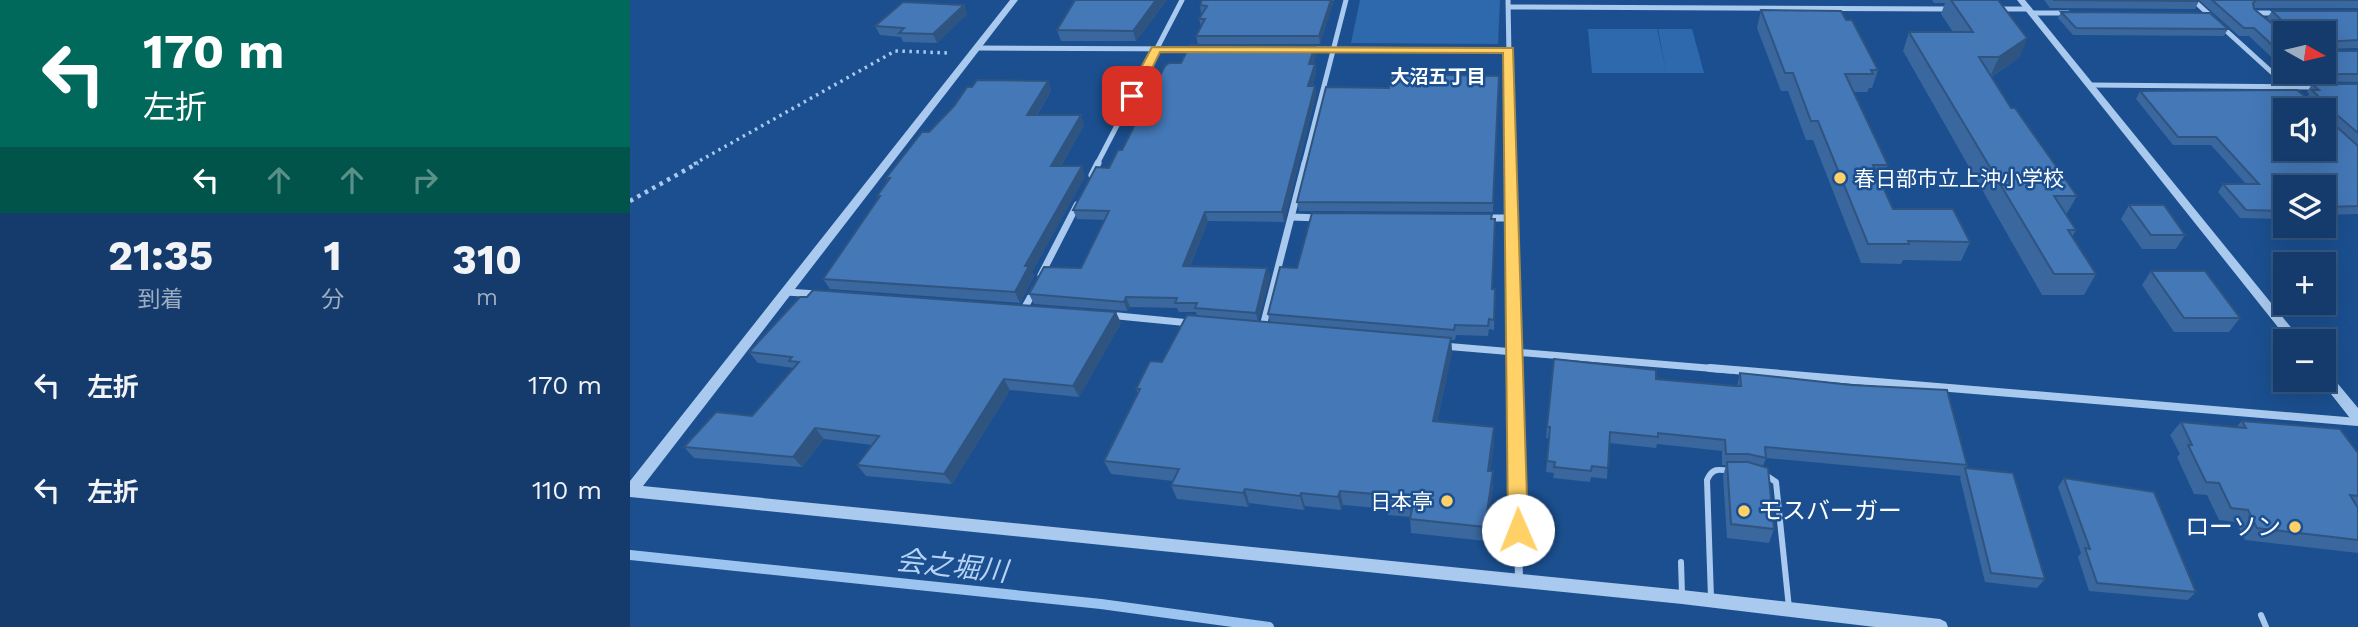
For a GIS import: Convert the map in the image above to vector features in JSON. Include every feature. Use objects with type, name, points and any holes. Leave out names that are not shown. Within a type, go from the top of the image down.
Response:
[{"type":"street","points":[[630,492],[1014,0]]},
{"type":"street","points":[[1088,184],[1182,0]]},
{"type":"street","points":[[1262,331],[1346,0]]},
{"type":"street","points":[[1680,0],[1682,7]]},
{"type":"street","points":[[1842,0],[1846,8]]},
{"type":"street","points":[[2193,0],[2297,96]]},
{"type":"street","points":[[1519,581],[1508,4],[1963,9]]},
{"type":"street","points":[[2027,7],[2286,329]]},
{"type":"street","points":[[1989,9],[2027,7],[2073,13]]},
{"type":"street","points":[[2261,20],[2253,13],[2292,13]]},
{"type":"street","points":[[2195,14],[2208,14]]},
{"type":"street","points":[[976,51],[1212,49]]},
{"type":"street","points":[[1294,49],[1509,50]]},
{"type":"street","points":[[2091,85],[2322,87]]},
{"type":"street","points":[[1025,307],[1081,197]]},
{"type":"street","points":[[1292,218],[1334,218]]},
{"type":"street","points":[[1471,218],[1512,218]]},
{"type":"street","points":[[786,292],[826,295]]},
{"type":"street","points":[[1012,306],[1038,308]]},
{"type":"street","points":[[1104,315],[1196,324]]},
{"type":"street","points":[[1249,329],[1276,332]]},
{"type":"street","points":[[1428,345],[2358,420]]},
{"type":"street","points":[[2336,392],[2358,420]]},
{"type":"street","points":[[630,492],[1682,597],[1852,622],[1940,627]]},
{"type":"lane","points":[[1711,602],[1707,480],[1710,473],[1717,469],[1740,471]]},
{"type":"lane","points":[[1752,473],[1769,476],[1776,482],[1790,611]]},
{"type":"lane","points":[[1681,562],[1682,597]]},
{"type":"lane","points":[[2261,615],[2266,627]]},
{"type":"path","points":[[630,201],[895,51],[976,51]]},
{"type":"shaded area","points":[[1360,0],[1500,0],[1498,44],[1351,43]]},
{"type":"shaded area","points":[[1588,29],[1657,29],[1666,71],[1658,29],[1692,29],[1704,73],[1592,73]]},
{"type":"building","points":[[1075,0],[1156,0],[1133,31],[1057,30]]},
{"type":"building","points":[[1202,0],[1331,0],[1319,36],[1196,36],[1205,19],[1199,19],[1207,6],[1200,5]]},
{"type":"building","points":[[1951,0],[1998,0],[2027,38],[1999,57],[1979,57],[2011,108],[2015,108],[2077,196],[2054,196],[2076,230],[2068,230],[2096,274],[2054,274],[1909,32],[1973,32]]},
{"type":"building","points":[[2054,0],[2198,0],[2199,1]]},
{"type":"building","points":[[2212,0],[2257,0],[2253,3],[2254,9],[2273,24],[2273,46],[2254,28],[2244,28]]},
{"type":"building","points":[[903,2],[964,5],[933,34],[899,33],[904,28],[875,26]]},
{"type":"building","points":[[1761,10],[1841,11],[1846,20],[1852,20],[1878,70],[1871,70],[1873,74],[1845,74],[1888,165],[1873,165],[1893,209],[1953,209],[1970,242],[1908,241],[1909,244],[1868,244],[1818,121],[1811,121],[1793,73],[1785,73]]},
{"type":"building","points":[[2272,11],[2358,11],[2358,40],[2336,41],[2336,21],[2282,21]]},
{"type":"building","points":[[2061,12],[2210,13],[2228,29],[2076,28]]},
{"type":"building","points":[[1190,45],[1315,46],[1309,64],[1315,64],[1308,86],[1315,86],[1282,212],[1205,212],[1183,266],[1267,268],[1256,313],[1195,308],[1197,303],[1175,303],[1177,298],[1126,297],[1124,302],[1029,294],[1044,267],[1081,268],[1109,211],[1073,210],[1096,167],[1109,168],[1118,150],[1122,150],[1165,66],[1169,63],[1181,63]]},
{"type":"building","points":[[2336,51],[2358,51],[2358,74],[2336,74]]},
{"type":"building","points":[[1392,74],[1499,76],[1493,203],[1297,202],[1326,87],[1389,88]]},
{"type":"building","points":[[977,80],[1048,81],[1027,115],[1081,115],[1051,166],[1082,166],[1025,266],[1029,266],[1015,292],[823,279],[880,196],[877,196],[890,178],[886,178],[922,132],[929,132],[954,106],[967,87],[972,87]]},
{"type":"building","points":[[2312,84],[2358,84],[2358,133],[2336,114],[2336,98],[2320,98],[2312,90],[2319,90]]},
{"type":"building","points":[[2297,90],[2307,98],[2273,98],[2273,161],[2336,161],[2336,126],[2358,146],[2358,206],[2336,207],[2336,175],[2273,175],[2273,211],[2246,210],[2223,184],[2259,184],[2216,137],[2178,137],[2140,91]]},
{"type":"building","points":[[2129,205],[2164,205],[2185,235],[2151,235]]},
{"type":"building","points":[[1312,213],[1492,214],[1491,219],[1495,219],[1492,289],[1495,289],[1494,320],[1489,319],[1488,326],[1455,325],[1454,330],[1268,314],[1280,267],[1297,268]]},
{"type":"building","points":[[2151,271],[2205,271],[2240,318],[2184,318]]},
{"type":"building","points":[[813,290],[1116,312],[1073,386],[1004,379],[944,474],[857,465],[879,436],[815,428],[793,457],[684,447],[716,412],[752,416],[799,362],[789,361],[792,357],[749,352],[800,297],[807,297]]},
{"type":"building","points":[[1187,315],[1451,338],[1433,421],[1494,427],[1488,471],[1493,471],[1485,527],[1410,519],[1413,504],[1386,501],[1387,495],[1340,491],[1338,497],[1301,493],[1300,496],[1245,489],[1243,493],[1171,485],[1179,469],[1104,461],[1140,389],[1136,389],[1150,361],[1162,362]]},
{"type":"building","points":[[1554,359],[1656,370],[1656,379],[1735,386],[1741,386],[1740,373],[1851,385],[1947,390],[1967,465],[1765,447],[1766,458],[1748,454],[1726,454],[1725,440],[1658,433],[1658,437],[1610,432],[1608,468],[1592,466],[1591,471],[1554,467],[1555,462],[1547,461],[1550,427],[1547,427]]},
{"type":"building","points":[[2242,421],[2340,429],[2358,453],[2358,496],[2350,495],[2358,508],[2358,540],[2257,528],[2248,510],[2231,508],[2219,483],[2206,482],[2188,445],[2192,445],[2181,422],[2246,428]]},
{"type":"building","points":[[1727,462],[1748,462],[1768,468],[1774,529],[1731,524]]},
{"type":"building","points":[[1965,468],[2013,473],[2045,579],[1991,573]]},
{"type":"building","points":[[2064,478],[2154,492],[2196,592],[2097,583],[2085,548],[2090,549]]},
{"type":"waterway","name":"会之堀川","points":[[630,555],[1101,604],[1269,627]]},
{"type":"place","name":"春日部市立上沖小学校","points":[[1840,178]]},
{"type":"place","name":"日本亭","points":[[1447,501]]},
{"type":"place","name":"モスバーガー","points":[[1744,511]]},
{"type":"place","name":"ローソン","points":[[2295,527]]},
{"type":"district","name":"大沼五丁目","points":[[1438,76]]},
{"type":"route","points":[[1132,96],[1156,49],[1509,50],[1518,530]]}]
